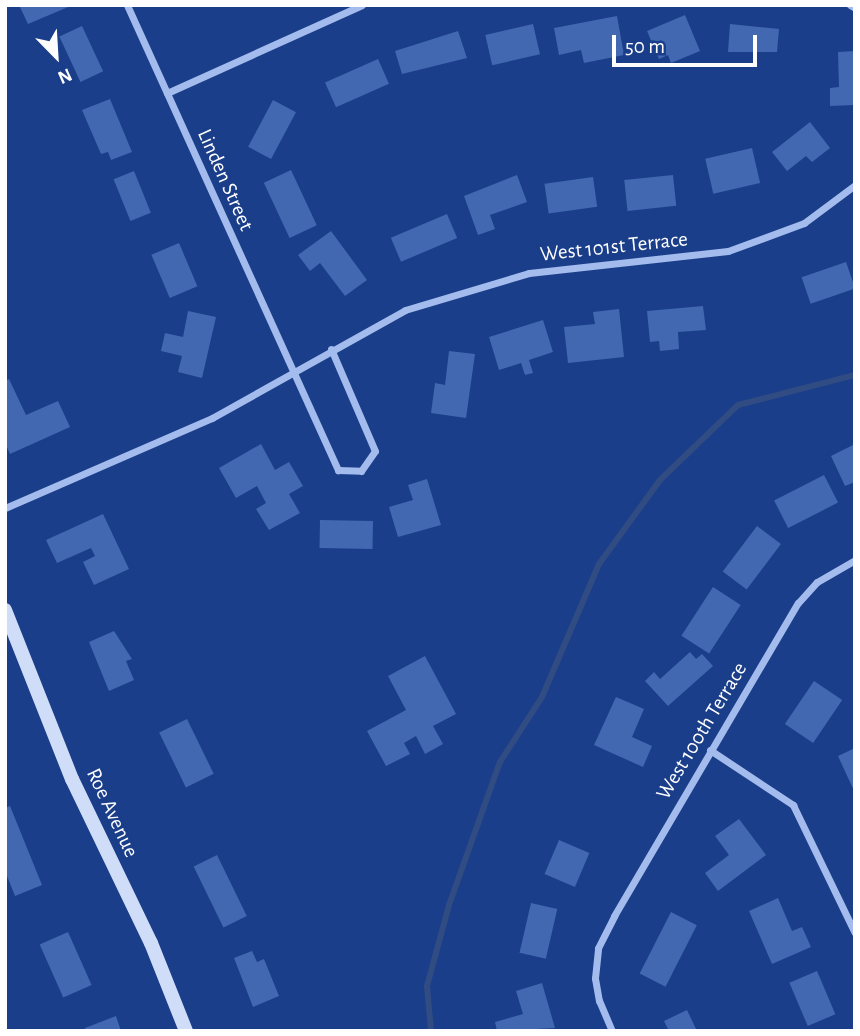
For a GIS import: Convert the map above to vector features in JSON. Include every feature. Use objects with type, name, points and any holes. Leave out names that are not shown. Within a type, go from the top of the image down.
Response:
[{"type":"main road","name":"Roe Avenue","points":[[5,610],[72,779],[151,943],[186,1031]]},
{"type":"street","name":"Linden Street","points":[[127,5],[291,370]]},
{"type":"street","points":[[167,93],[362,5]]},
{"type":"street","points":[[850,5],[855,8]]},
{"type":"street","name":"West 101st Terrace","points":[[5,508],[212,418],[291,370],[405,310],[466,288],[580,264],[693,256],[764,241],[804,223],[855,185]]},
{"type":"street","points":[[291,370],[338,470],[361,471],[375,451],[331,349]]},
{"type":"street","name":"West 100th Terrace","points":[[612,1031],[599,1001],[595,978],[602,940],[710,750],[798,603],[817,582],[855,560]]},
{"type":"street","points":[[710,750],[793,805],[855,933]]},
{"type":"building","points":[[19,5],[73,5],[28,24]]},
{"type":"building","points":[[685,15],[700,51],[671,63],[668,55],[659,59],[647,31]]},
{"type":"building","points":[[617,16],[624,55],[584,63],[581,50],[559,55],[554,28]]},
{"type":"building","points":[[533,24],[540,54],[492,65],[485,35]]},
{"type":"building","points":[[730,24],[779,29],[777,52],[728,52]]},
{"type":"building","points":[[82,26],[103,71],[80,82],[59,37]]},
{"type":"building","points":[[458,31],[467,58],[402,74],[395,51]]},
{"type":"building","points":[[855,51],[855,105],[830,106],[830,88],[839,87],[838,52]]},
{"type":"building","points":[[378,59],[389,84],[336,107],[325,83]]},
{"type":"building","points":[[110,99],[132,152],[111,160],[108,152],[101,154],[82,110]]},
{"type":"building","points":[[273,100],[296,112],[271,159],[248,147]]},
{"type":"building","points":[[810,122],[830,148],[812,162],[806,156],[787,171],[772,152]]},
{"type":"building","points":[[752,148],[760,183],[713,194],[705,159]]},
{"type":"building","points":[[291,170],[317,225],[290,238],[264,183]]},
{"type":"building","points":[[134,171],[151,213],[130,221],[114,179]]},
{"type":"building","points":[[517,175],[527,202],[490,215],[495,229],[478,235],[464,196]]},
{"type":"building","points":[[673,175],[676,206],[628,211],[624,180]]},
{"type":"building","points":[[593,177],[597,207],[549,214],[544,184]]},
{"type":"building","points":[[447,214],[457,238],[401,262],[391,238]]},
{"type":"building","points":[[331,231],[367,280],[345,296],[320,263],[310,271],[298,255]]},
{"type":"building","points":[[179,243],[197,286],[170,298],[151,255]]},
{"type":"building","points":[[846,262],[855,289],[811,304],[802,277]]},
{"type":"building","points":[[703,306],[706,330],[678,332],[679,349],[660,351],[659,341],[650,342],[647,311]]},
{"type":"building","points":[[619,309],[624,357],[568,363],[564,327],[595,324],[593,312]]},
{"type":"building","points":[[188,311],[216,317],[202,378],[178,372],[182,356],[161,351],[165,333],[183,337]]},
{"type":"building","points":[[543,320],[553,352],[529,360],[533,373],[525,375],[521,363],[499,370],[489,337]]},
{"type":"building","points":[[449,351],[475,354],[466,418],[431,413],[435,383],[445,385]]},
{"type":"building","points":[[9,379],[26,415],[58,401],[70,427],[10,454],[5,443],[5,381]]},
{"type":"building","points":[[261,444],[275,470],[289,462],[303,486],[289,494],[300,513],[269,530],[256,509],[266,503],[257,486],[236,498],[219,468]]},
{"type":"building","points":[[855,444],[855,482],[845,486],[831,456]]},
{"type":"building","points":[[824,475],[838,503],[788,528],[774,500]]},
{"type":"building","points":[[427,479],[441,525],[398,537],[389,507],[413,500],[408,485]]},
{"type":"building","points":[[103,514],[129,569],[94,585],[83,562],[95,556],[91,548],[57,563],[46,540]]},
{"type":"building","points":[[320,520],[373,521],[373,549],[320,548]]},
{"type":"building","points":[[757,526],[781,544],[747,590],[723,572]]},
{"type":"building","points":[[713,587],[741,605],[709,654],[681,636]]},
{"type":"building","points":[[114,631],[132,659],[126,661],[134,680],[109,691],[89,642]]},
{"type":"building","points":[[690,652],[696,659],[702,654],[713,666],[668,706],[645,681],[654,672],[660,679]]},
{"type":"building","points":[[425,656],[456,714],[433,726],[443,744],[425,754],[416,736],[404,743],[410,754],[386,766],[367,731],[406,710],[388,676]]},
{"type":"building","points":[[814,681],[842,700],[813,743],[785,724]]},
{"type":"building","points":[[616,697],[644,709],[632,737],[652,746],[643,767],[594,745]]},
{"type":"building","points":[[187,719],[214,774],[186,787],[159,733]]},
{"type":"building","points":[[855,748],[855,793],[838,756]]},
{"type":"building","points":[[10,806],[42,885],[15,896],[5,871],[5,808]]},
{"type":"building","points":[[739,819],[766,855],[718,891],[705,873],[729,855],[715,836]]},
{"type":"building","points":[[559,840],[589,853],[575,887],[545,874]]},
{"type":"building","points":[[217,855],[247,916],[223,928],[194,866]]},
{"type":"building","points":[[778,898],[792,931],[802,927],[811,947],[772,964],[749,911]]},
{"type":"building","points":[[531,903],[557,909],[546,959],[520,953]]},
{"type":"building","points":[[671,912],[697,925],[666,987],[640,973]]},
{"type":"building","points":[[68,932],[92,985],[63,998],[40,945]]},
{"type":"building","points":[[252,951],[257,962],[264,959],[279,996],[253,1007],[234,958]]},
{"type":"building","points":[[817,971],[835,1014],[808,1026],[789,983]]},
{"type":"building","points":[[542,983],[555,1028],[497,1031],[495,1022],[523,1014],[516,991]]},
{"type":"building","points":[[687,1010],[697,1031],[669,1031],[664,1021]]},
{"type":"building","points":[[116,1016],[121,1031],[86,1031],[85,1028]]},
{"type":"waterway","points":[[431,1031],[427,986],[449,905],[500,762],[542,697],[599,564],[660,480],[738,405],[855,375]]}]
